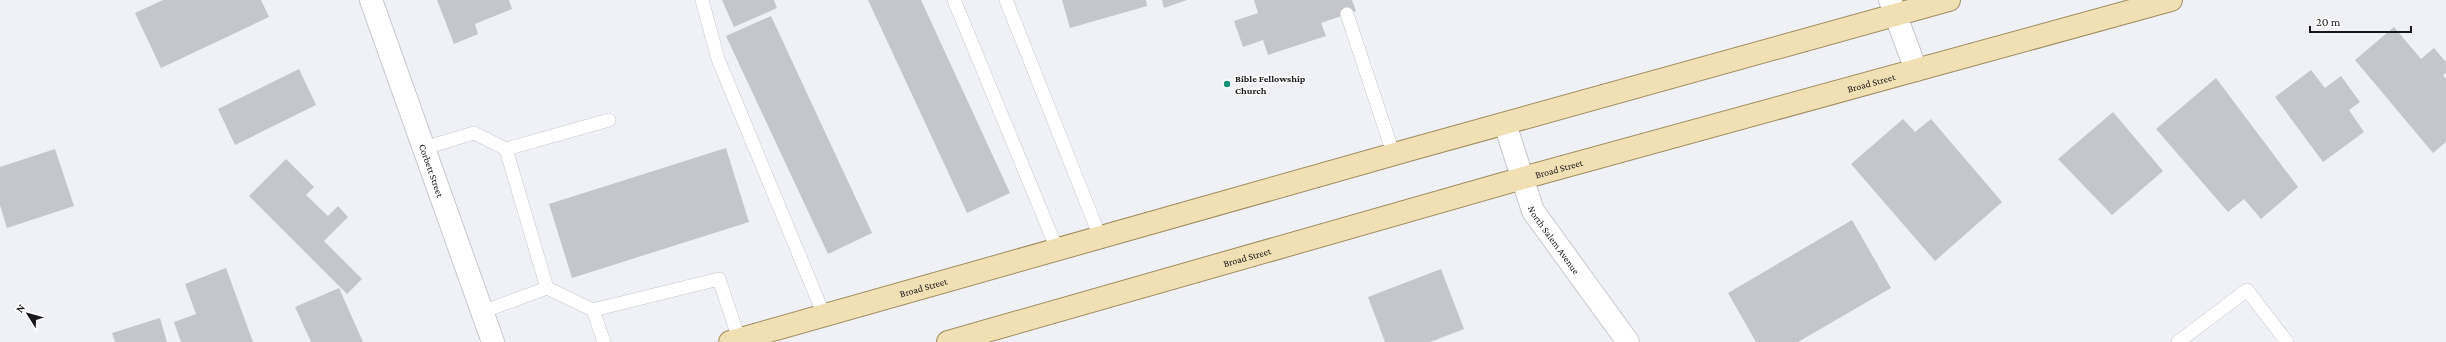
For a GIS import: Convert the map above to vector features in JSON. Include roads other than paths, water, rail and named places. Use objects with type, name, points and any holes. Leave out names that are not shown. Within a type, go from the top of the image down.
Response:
[{"type":"main road","name":"Broad Street","points":[[734,341],[1394,153],[1505,124],[1893,7],[1950,0]]},
{"type":"main road","name":"Broad Street","points":[[948,342],[1523,178],[2171,0]]},
{"type":"street","name":"Corbett Street","points":[[371,0],[493,342]]},
{"type":"street","points":[[1893,7],[1916,70]]},
{"type":"street","name":"North Salem Avenue","points":[[1505,124],[1533,211],[1628,342]]},
{"type":"lane","points":[[702,0],[718,59],[824,315]]},
{"type":"lane","points":[[954,0],[1057,249]]},
{"type":"lane","points":[[1006,0],[1100,237]]},
{"type":"lane","points":[[1347,14],[1394,153]]},
{"type":"lane","points":[[424,148],[474,133],[506,149],[609,120]]},
{"type":"lane","points":[[506,149],[547,288]]},
{"type":"lane","points":[[482,312],[547,288],[593,310],[719,279],[734,341]]},
{"type":"lane","points":[[2178,342],[2247,290],[2287,342]]},
{"type":"lane","points":[[593,310],[604,342]]},
{"type":"place","name":"Bible Fellowship Church","points":[[1227,84]]}]
